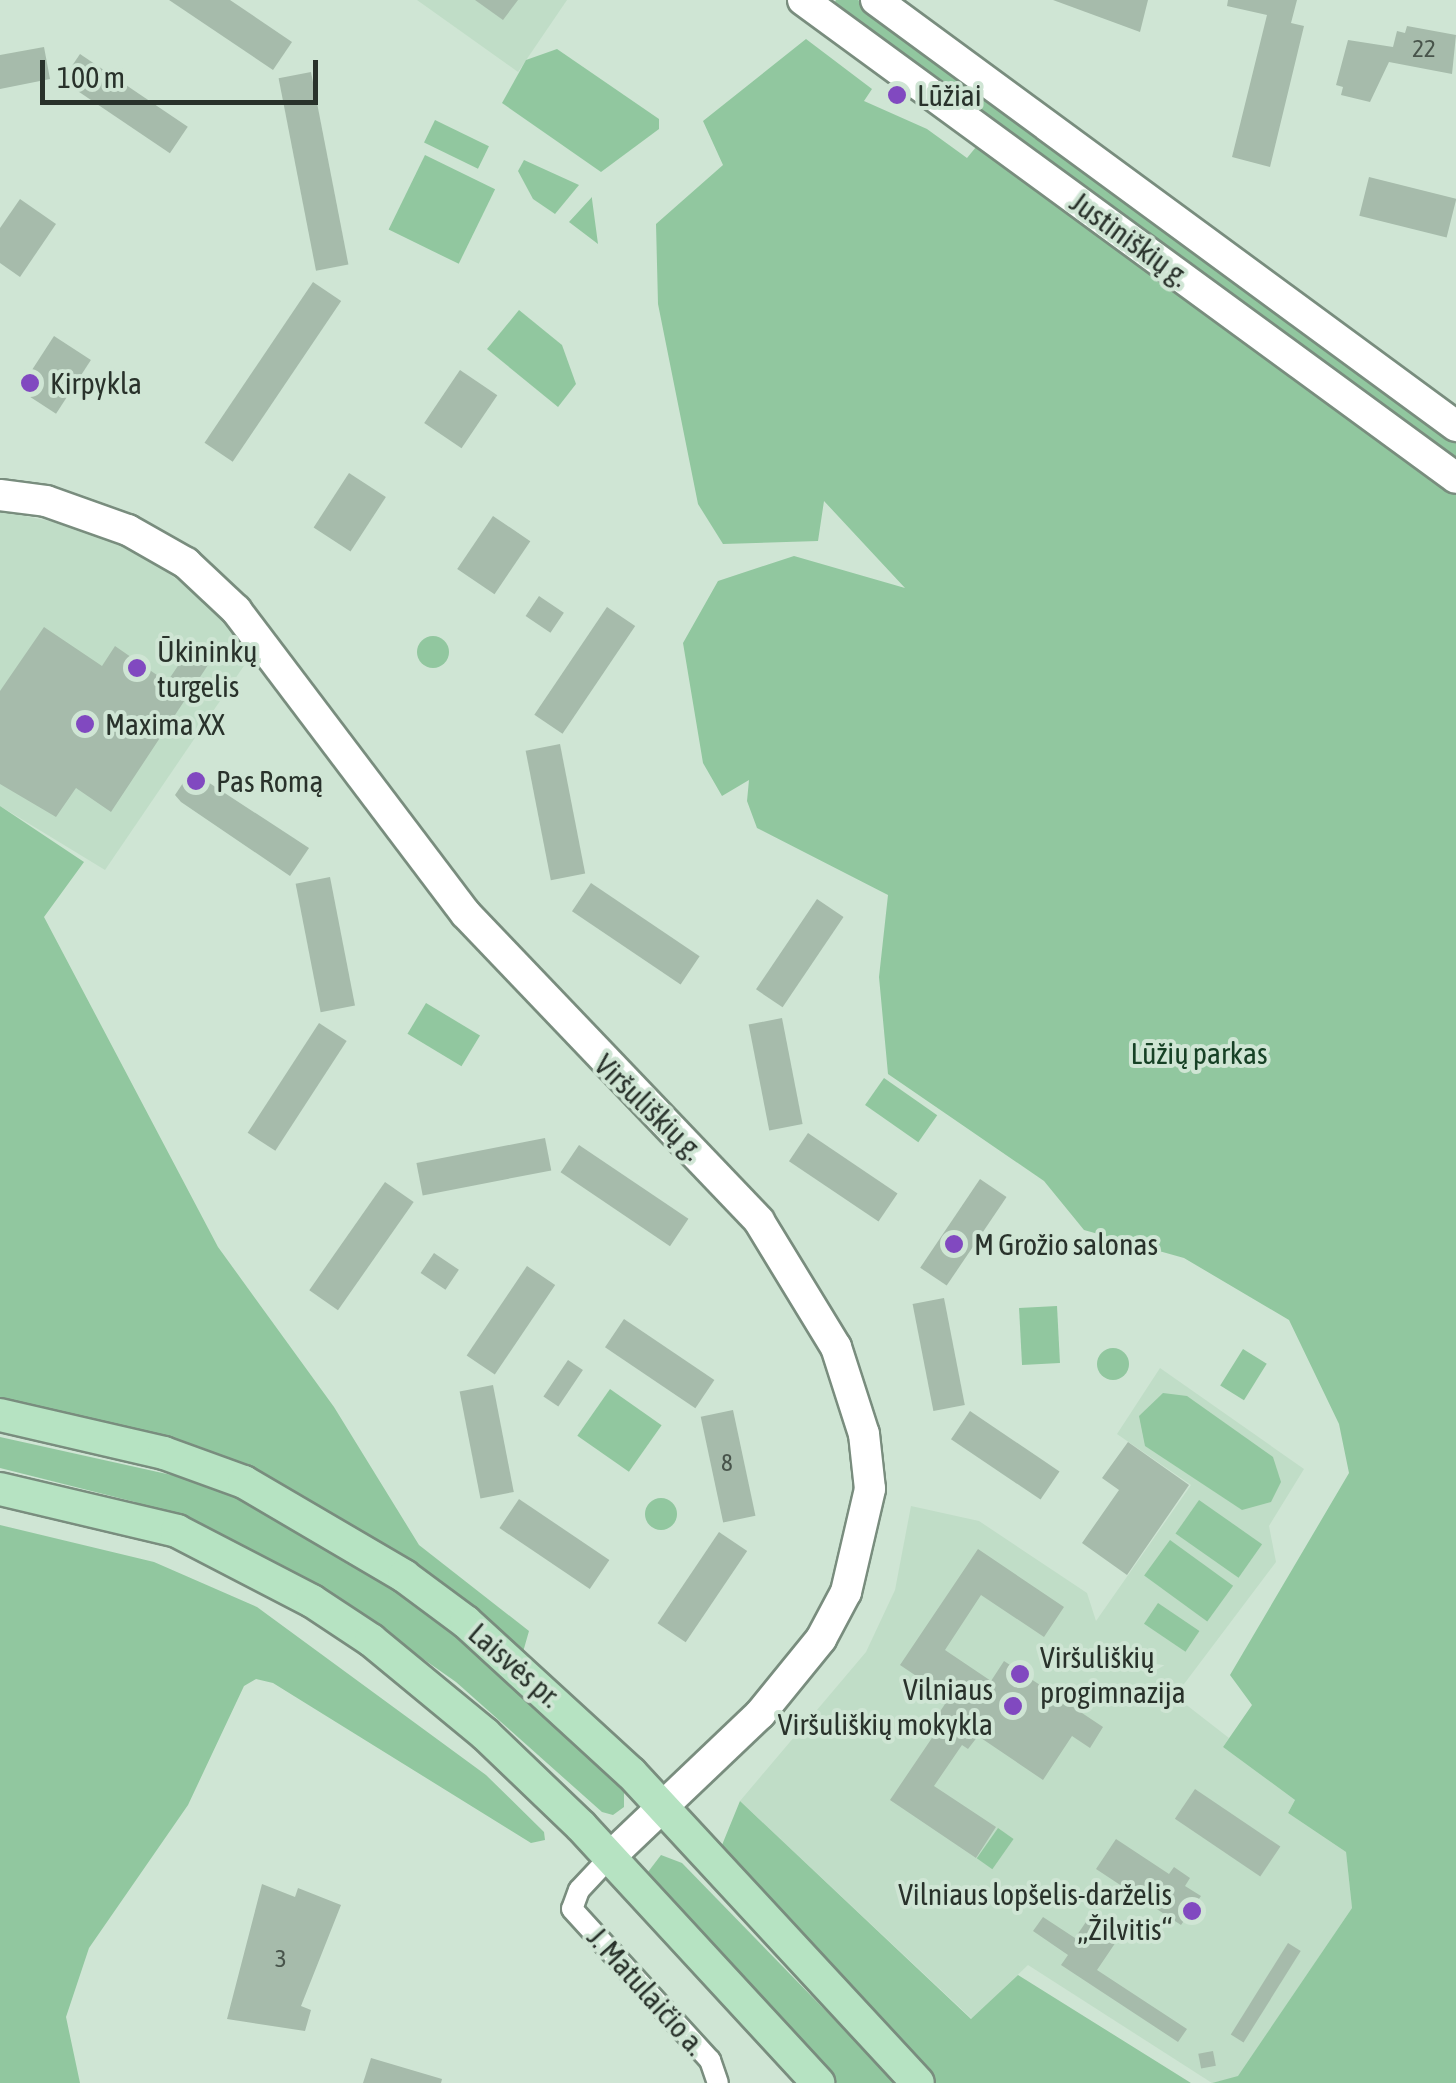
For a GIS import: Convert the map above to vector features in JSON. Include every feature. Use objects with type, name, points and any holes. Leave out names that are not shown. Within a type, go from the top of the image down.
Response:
[{"type":"main road","name":"Justiniškių g.","points":[[803,0],[1456,478]]},
{"type":"main road","name":"Justiniškių g.","points":[[876,0],[1456,426]]},
{"type":"main road","name":"Viršuliškių g.","points":[[0,495],[46,501],[128,530],[186,564],[236,610],[466,914],[759,1221],[836,1347],[864,1434],[870,1489],[846,1592],[798,1670],[610,1857]]},
{"type":"main road","name":"Laisvės pr.","points":[[0,1416],[178,1458],[305,1513],[466,1622],[563,1706],[918,2083]]},
{"type":"main road","points":[[0,1489],[176,1531],[312,1601],[424,1680],[610,1857],[818,2083]]},
{"type":"street","name":"J. Matulaičio a.","points":[[610,1857],[578,1890],[572,1908],[710,2060],[718,2083]]},
{"type":"shaded area","points":[[417,0],[567,0],[518,72]]},
{"type":"shaded area","points":[[0,511],[74,526],[143,555],[201,597],[254,651],[105,870],[0,806]]},
{"type":"shaded area","name":"Viršuliškių progimnazija","points":[[1160,1368],[1304,1469],[1269,1526],[1276,1562],[1175,1696],[1229,1738],[1223,1747],[1295,1800],[1288,1813],[1346,1852],[1352,1908],[1238,2077],[1212,2083],[1028,1965],[972,2019],[740,1801],[866,1652],[895,1590],[911,1506],[979,1521],[1087,1593],[1096,1621],[1191,1485],[1117,1434]]},
{"type":"green space","points":[[836,0],[858,0],[1456,441],[1456,464],[832,7]]},
{"type":"green space","name":"Lūžių parkas","points":[[806,39],[872,89],[864,101],[927,129],[967,158],[976,147],[1005,160],[1456,491],[1456,2083],[1212,2083],[1238,2076],[1352,1908],[1346,1852],[1288,1813],[1295,1800],[1223,1747],[1252,1705],[1230,1675],[1349,1473],[1339,1424],[1289,1320],[1184,1258],[1084,1230],[1044,1181],[888,1074],[879,977],[888,895],[757,828],[747,801],[749,780],[722,796],[703,763],[683,643],[718,581],[794,556],[905,588],[824,501],[818,541],[723,544],[698,504],[658,304],[656,224],[723,165],[703,121]]},
{"type":"green space","points":[[557,49],[659,119],[659,129],[601,172],[502,103],[526,60]]},
{"type":"green space","points":[[435,120],[489,146],[478,169],[424,142]]},
{"type":"green space","points":[[425,155],[495,189],[459,264],[389,230]]},
{"type":"green space","points":[[524,160],[579,185],[555,214],[533,199],[518,171]]},
{"type":"green space","points":[[592,199],[598,244],[569,222]]},
{"type":"green space","points":[[519,310],[562,345],[576,384],[558,407],[487,349]]},
{"type":"green space","points":[[433,636],[444,641],[449,652],[444,663],[433,668],[422,663],[417,652],[422,641]]},
{"type":"green space","points":[[0,806],[84,862],[44,917],[218,1247],[334,1407],[419,1545],[529,1631],[523,1652],[384,1547],[273,1485],[0,1405]]},
{"type":"green space","points":[[426,1003],[480,1035],[461,1066],[407,1034]]},
{"type":"green space","points":[[884,1078],[937,1115],[918,1142],[865,1105]]},
{"type":"green space","points":[[1057,1306],[1060,1363],[1022,1365],[1019,1308]]},
{"type":"green space","points":[[1113,1348],[1124,1353],[1129,1364],[1124,1375],[1113,1380],[1102,1375],[1097,1364],[1102,1353]]},
{"type":"green space","points":[[1243,1349],[1267,1364],[1244,1400],[1220,1385]]},
{"type":"green space","points":[[610,1389],[662,1425],[629,1472],[577,1436]]},
{"type":"green space","points":[[1163,1393],[1187,1396],[1273,1457],[1281,1482],[1271,1502],[1242,1510],[1145,1446],[1139,1416]]},
{"type":"green space","points":[[0,1437],[194,1480],[251,1499],[372,1569],[515,1681],[624,1789],[624,1807],[613,1815],[602,1812],[456,1682],[342,1602],[250,1552],[135,1502],[0,1468]]},
{"type":"green space","points":[[661,1498],[672,1503],[677,1514],[672,1525],[661,1530],[650,1525],[645,1514],[650,1503]]},
{"type":"green space","points":[[1199,1500],[1262,1544],[1239,1578],[1175,1534]]},
{"type":"green space","points":[[0,1525],[154,1562],[257,1607],[486,1775],[544,1832],[545,1840],[531,1843],[273,1683],[256,1679],[244,1686],[188,1805],[89,1948],[66,2017],[80,2083],[0,2083]]},
{"type":"green space","points":[[1170,1540],[1233,1586],[1207,1621],[1144,1576]]},
{"type":"green space","points":[[1158,1603],[1199,1631],[1185,1652],[1144,1624]]},
{"type":"green space","points":[[740,1801],[971,2019],[1018,1975],[1191,2083],[932,2083],[722,1845]]},
{"type":"green space","points":[[998,1828],[1014,1839],[992,1869],[977,1858]]},
{"type":"green space","points":[[661,1855],[682,1863],[896,2083],[837,2083],[652,1882],[648,1872]]},
{"type":"building","points":[[169,0],[230,0],[292,42],[273,70]]},
{"type":"building","points":[[475,0],[518,0],[503,20]]},
{"type":"building","points":[[1053,0],[1148,0],[1140,32]]},
{"type":"building","points":[[1228,0],[1297,0],[1291,23],[1304,26],[1270,167],[1232,157],[1267,15],[1227,6]]},
{"type":"building","points":[[1407,26],[1456,35],[1452,74],[1389,62],[1370,102],[1341,95],[1343,87],[1336,85],[1348,40],[1393,47],[1397,31],[1405,33]]},
{"type":"building","points":[[44,47],[50,79],[0,89],[0,55]]},
{"type":"building","points":[[80,54],[188,127],[170,153],[62,81]]},
{"type":"building","points":[[311,72],[348,264],[316,271],[279,78]]},
{"type":"building","points":[[1369,177],[1456,199],[1447,238],[1359,216]]},
{"type":"building","points":[[20,199],[56,224],[20,277],[0,263],[0,228]]},
{"type":"building","points":[[313,282],[341,301],[233,462],[205,443]]},
{"type":"building","points":[[54,336],[91,360],[56,414],[19,390]]},
{"type":"building","points":[[460,370],[497,395],[462,448],[424,423]]},
{"type":"building","points":[[349,473],[386,497],[350,551],[314,528]]},
{"type":"building","points":[[493,516],[530,541],[495,594],[457,569]]},
{"type":"building","points":[[539,596],[564,613],[550,633],[526,616]]},
{"type":"building","points":[[607,607],[635,626],[562,734],[534,715]]},
{"type":"building","name":"Maxima XX","points":[[44,627],[102,666],[115,646],[167,682],[188,651],[208,665],[111,812],[76,788],[56,817],[0,784],[0,691]]},
{"type":"building","points":[[560,744],[585,874],[551,880],[526,751]]},
{"type":"building","points":[[191,771],[309,848],[290,876],[181,802],[175,795]]},
{"type":"building","points":[[330,877],[355,1006],[321,1012],[296,884]]},
{"type":"building","points":[[591,883],[700,956],[681,984],[572,911]]},
{"type":"building","points":[[817,899],[844,917],[783,1007],[756,989]]},
{"type":"building","points":[[782,1018],[803,1124],[769,1131],[749,1024]]},
{"type":"building","points":[[319,1023],[347,1041],[275,1151],[248,1133]]},
{"type":"building","points":[[808,1133],[898,1193],[879,1222],[789,1161]]},
{"type":"building","points":[[545,1138],[551,1170],[423,1195],[416,1163]]},
{"type":"building","points":[[579,1145],[688,1219],[670,1246],[561,1172]]},
{"type":"building","points":[[980,1179],[1007,1197],[947,1286],[920,1268]]},
{"type":"building","points":[[385,1182],[414,1202],[338,1310],[309,1290]]},
{"type":"building","points":[[434,1253],[459,1270],[445,1290],[421,1273]]},
{"type":"building","points":[[527,1266],[555,1285],[495,1375],[467,1356]]},
{"type":"building","points":[[944,1298],[965,1405],[933,1411],[913,1304]]},
{"type":"building","points":[[624,1319],[714,1380],[695,1408],[605,1347]]},
{"type":"building","points":[[568,1360],[583,1370],[558,1407],[543,1396]]},
{"type":"building","points":[[493,1385],[514,1492],[480,1498],[460,1391]]},
{"type":"building","points":[[733,1410],[755,1516],[723,1523],[701,1417]]},
{"type":"building","points":[[970,1411],[1060,1471],[1041,1500],[951,1439]]},
{"type":"building","points":[[1128,1442],[1189,1485],[1127,1575],[1082,1543],[1119,1490],[1102,1478]]},
{"type":"building","points":[[519,1499],[609,1560],[590,1589],[499,1528]]},
{"type":"building","points":[[719,1532],[747,1551],[686,1642],[657,1623]]},
{"type":"building","name":"Vilniaus Viršuliškių mokykla","points":[[978,1549],[1064,1607],[1044,1637],[981,1595],[945,1650],[991,1681],[1004,1661],[1103,1727],[1090,1748],[1072,1736],[1043,1780],[978,1736],[968,1749],[962,1745],[934,1786],[996,1827],[976,1858],[890,1800],[938,1729],[931,1725],[949,1698],[900,1665]]},
{"type":"building","points":[[1195,1789],[1280,1847],[1260,1876],[1175,1819]]},
{"type":"building","points":[[1116,1839],[1169,1874],[1174,1867],[1190,1878],[1185,1886],[1201,1896],[1181,1925],[1096,1869]]},
{"type":"building","points":[[262,1884],[295,1897],[298,1888],[341,1905],[301,2006],[311,2010],[305,2031],[227,2019]]},
{"type":"building","points":[[1090,1916],[1120,1936],[1097,1970],[1187,2029],[1178,2042],[1061,1965],[1068,1955],[1033,1931],[1043,1917],[1075,1938]]},
{"type":"building","points":[[1288,1943],[1301,1951],[1243,2043],[1231,2035]]},
{"type":"building","points":[[1213,2051],[1216,2066],[1201,2069],[1198,2054]]},
{"type":"building","points":[[371,2058],[442,2079],[441,2083],[363,2083]]},
{"type":"place","name":"Lūžiai","points":[[897,95]]},
{"type":"place","name":"Kirpykla","points":[[30,383]]},
{"type":"place","name":"Ūkininkų turgelis","points":[[137,668]]},
{"type":"place","name":"Maxima XX","points":[[85,724]]},
{"type":"place","name":"Pas Romą","points":[[196,781]]},
{"type":"place","name":"M Grožio salonas","points":[[954,1244]]},
{"type":"place","name":"Viršuliškių progimnazija","points":[[1020,1674]]},
{"type":"place","name":"Vilniaus Viršuliškių mokykla","points":[[1013,1706]]},
{"type":"place","name":"Vilniaus lopšelis-darželis „Žilvitis“","points":[[1192,1911]]}]
